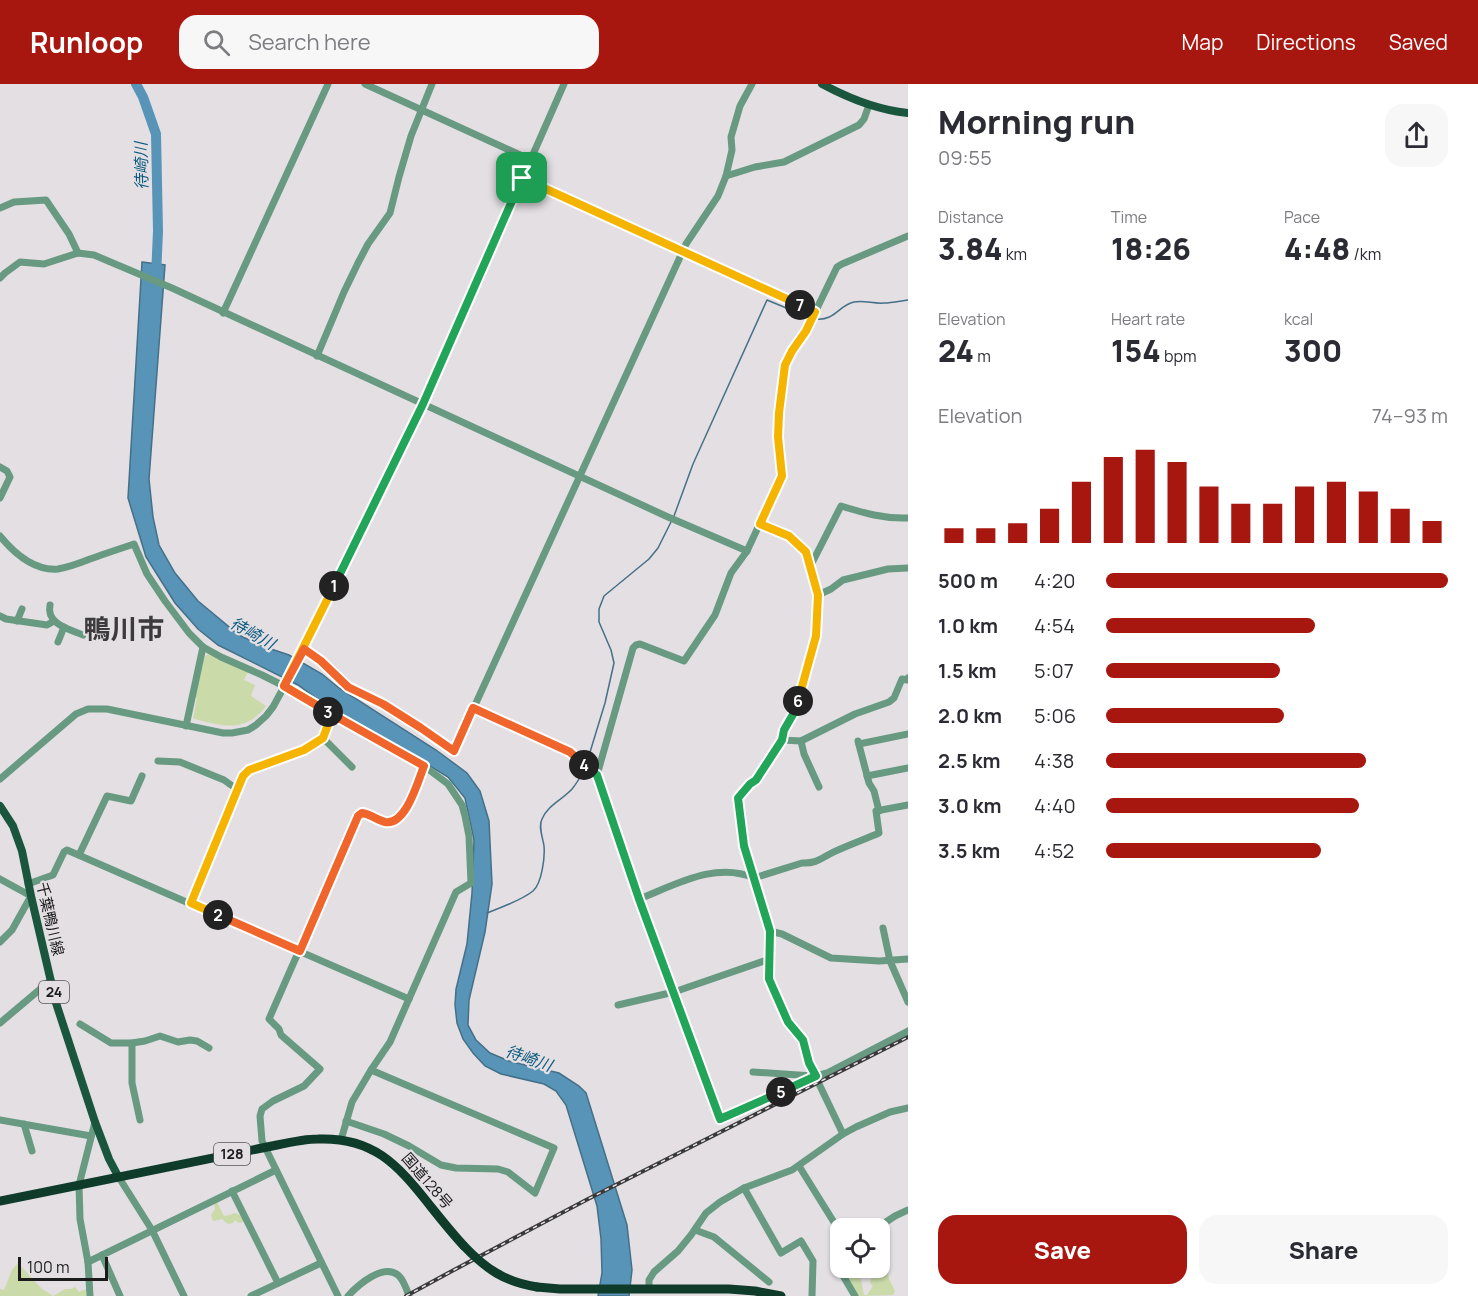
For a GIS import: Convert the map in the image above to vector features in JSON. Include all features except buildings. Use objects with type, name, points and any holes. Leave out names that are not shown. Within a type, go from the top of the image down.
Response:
[{"type":"highway","name":"国道128号","points":[[0,1201],[264,1148],[317,1139],[341,1140],[367,1147],[397,1167],[478,1260],[496,1274],[516,1283],[537,1287],[594,1291],[637,1289],[648,1292],[742,1293],[781,1296]]},
{"type":"main road","points":[[822,84],[842,95],[869,105],[908,113]]},
{"type":"main road","name":"千葉鴨川線","points":[[0,806],[10,820],[18,838],[51,980],[71,1050],[95,1122],[118,1176]]},
{"type":"street","points":[[223,313],[328,84]]},
{"type":"street","points":[[365,84],[531,160]]},
{"type":"street","points":[[316,356],[358,262],[390,213],[411,136],[432,84]]},
{"type":"street","points":[[0,779],[76,714],[93,708],[223,733],[248,730],[266,716],[303,650],[423,404],[564,84]]},
{"type":"street","points":[[303,650],[321,661],[348,687],[383,704],[454,751],[686,244],[718,196],[726,176],[732,150],[731,137],[740,106],[752,84]]},
{"type":"street","points":[[726,176],[755,167],[784,162],[859,126],[869,105]]},
{"type":"street","points":[[522,178],[683,252],[813,316]]},
{"type":"street","points":[[0,208],[14,202],[46,200],[69,234],[78,253]]},
{"type":"street","points":[[594,774],[633,648],[640,644],[684,661],[715,615],[731,573],[747,551],[760,524],[782,476],[778,437],[785,365],[806,331],[837,267],[908,236]]},
{"type":"street","points":[[0,278],[20,262],[44,264],[78,253],[94,255],[172,288],[668,518],[747,551]]},
{"type":"street","points":[[0,467],[7,471],[10,477],[0,498]]},
{"type":"street","points":[[811,566],[841,506],[880,517],[908,518]]},
{"type":"street","points":[[760,524],[789,536],[806,552],[818,595],[817,627],[795,711],[784,730],[782,740],[756,780],[738,798],[744,846],[770,931],[769,979],[788,1022],[803,1040],[809,1063],[843,1134]]},
{"type":"street","points":[[0,536],[18,556],[33,564],[51,569],[69,566],[134,544],[147,574],[189,633],[202,647],[284,686],[424,766],[448,784],[462,805],[469,836],[471,884],[456,892],[390,1042],[352,1102],[341,1140]]},
{"type":"street","points":[[818,595],[843,580],[888,569],[908,568]]},
{"type":"street","points":[[50,605],[49,611],[54,621],[82,635]]},
{"type":"street","points":[[17,621],[22,609]]},
{"type":"street","points":[[0,616],[6,619],[47,625],[54,621]]},
{"type":"street","points":[[58,642],[64,627]]},
{"type":"street","points":[[186,726],[202,647]]},
{"type":"street","points":[[782,740],[801,741],[855,714],[889,702],[894,698],[902,680],[908,678]]},
{"type":"street","points":[[473,708],[570,752],[594,774],[720,1119],[827,1073],[908,1031]]},
{"type":"street","points":[[191,903],[243,776],[249,770],[304,750],[323,738],[332,714]]},
{"type":"street","points":[[879,811],[859,743],[908,734]]},
{"type":"street","points":[[323,738],[352,767]]},
{"type":"street","points":[[801,741],[804,754],[819,787]]},
{"type":"street","points":[[158,761],[180,762],[224,780],[238,790]]},
{"type":"street","points":[[338,1296],[264,1148],[260,1116],[262,1109],[304,1086],[320,1069],[281,1035],[279,1029],[269,1019],[358,816],[362,813],[388,822],[401,816],[408,807],[424,766]]},
{"type":"street","points":[[867,776],[908,768]]},
{"type":"street","points":[[79,855],[107,796],[130,801],[142,776]]},
{"type":"street","points":[[639,899],[704,874],[744,873],[754,878],[802,863],[818,861],[834,851],[879,833],[876,811],[908,806]]},
{"type":"street","points":[[28,884],[53,874],[64,852],[68,849],[409,999]]},
{"type":"street","points":[[0,879],[31,896],[12,930],[0,942]]},
{"type":"street","points":[[883,928],[890,961],[908,1002]]},
{"type":"street","points":[[770,931],[782,934],[831,958],[867,961],[908,959]]},
{"type":"street","points":[[618,1005],[674,992],[770,958]]},
{"type":"street","points":[[0,1023],[51,980]]},
{"type":"street","points":[[80,1024],[111,1043],[132,1043],[160,1036],[178,1042],[197,1041],[209,1048]]},
{"type":"street","points":[[132,1043],[132,1083],[140,1120]]},
{"type":"street","points":[[346,1121],[384,1134],[441,1165],[456,1168],[498,1169],[508,1172],[535,1193],[554,1148],[371,1070]]},
{"type":"street","points":[[753,1072],[816,1076]]},
{"type":"street","points":[[648,1292],[650,1277],[678,1251],[709,1210],[744,1188],[799,1166],[843,1134],[881,1115],[908,1108]]},
{"type":"street","points":[[0,1120],[91,1136]]},
{"type":"street","points":[[90,1296],[88,1262],[80,1219],[79,1185],[95,1122]]},
{"type":"street","points":[[24,1124],[32,1151]]},
{"type":"street","points":[[799,1166],[831,1218]]},
{"type":"street","points":[[88,1262],[276,1170]]},
{"type":"street","points":[[118,1176],[152,1230],[184,1296]]},
{"type":"street","points":[[744,1188],[781,1253],[801,1241],[813,1261],[812,1296]]},
{"type":"street","points":[[232,1191],[278,1283]]},
{"type":"street","points":[[890,1219],[908,1210]]},
{"type":"street","points":[[695,1230],[714,1237],[769,1282]]},
{"type":"street","points":[[102,1255],[120,1296]]},
{"type":"street","points":[[251,1296],[321,1263]]},
{"type":"street","points":[[348,1296],[364,1281],[380,1273],[391,1272],[398,1275],[410,1296]]},
{"type":"street","points":[[844,1278],[855,1296]]},
{"type":"green space","points":[[209,654],[248,672],[244,680],[255,685],[251,696],[266,706],[251,720],[243,724],[227,726],[193,718],[197,698],[195,696],[204,659]]},
{"type":"green space","points":[[216,1202],[224,1216],[236,1213],[243,1219],[243,1222],[239,1223],[235,1220],[228,1224],[222,1219],[213,1221],[211,1215]]},
{"type":"green space","points":[[18,1263],[41,1288],[53,1296],[0,1296],[0,1289],[4,1290],[12,1270]]},
{"type":"green space","points":[[847,1278],[861,1278],[864,1295],[867,1295],[873,1286],[870,1283],[871,1279],[889,1278],[895,1291],[893,1295],[857,1296]]},
{"type":"green space","points":[[75,1287],[79,1292],[86,1289],[86,1296],[53,1296],[65,1289]]},
{"type":"water","points":[[142,262],[165,265],[149,479],[159,545],[175,573],[198,601],[239,635],[289,655],[322,674],[339,688],[436,750],[467,773],[480,791],[489,821],[492,884],[485,932],[469,1000],[468,1025],[476,1040],[490,1053],[509,1061],[559,1073],[586,1093],[627,1225],[632,1270],[629,1296],[598,1296],[602,1273],[597,1206],[566,1105],[556,1091],[544,1084],[501,1074],[485,1066],[463,1039],[457,1023],[456,989],[467,944],[474,840],[465,798],[448,777],[331,709],[298,685],[218,645],[198,629],[175,603],[146,557],[128,498]]},
{"type":"waterway","name":"待崎川","points":[[136,84],[156,134],[158,231],[156,277]]},
{"type":"waterway","points":[[674,516],[693,464],[767,300],[808,317]]},
{"type":"waterway","points":[[816,319],[828,318],[844,306],[854,302],[887,303],[908,300]]},
{"type":"waterway","points":[[587,762],[605,703],[614,663],[599,622],[599,609],[604,596],[649,559],[658,548],[672,520]]},
{"type":"waterway","points":[[487,913],[523,898],[536,887],[541,876],[544,857],[542,819],[551,806],[572,789],[585,769]]},
{"type":"railway","points":[[406,1296],[588,1199],[908,1037]]},
{"type":"district","name":"鴨川市","points":[[124,630]]},
{"type":"route","points":[[522,178],[423,404],[304,649],[303,652],[284,686],[332,714],[323,738],[304,750],[245,772],[191,903],[300,951],[358,816],[362,813],[388,822],[401,816],[408,807],[424,766],[284,686],[304,649],[321,661],[348,687],[383,704],[454,751],[473,708],[570,752],[597,775],[639,899],[720,1119],[816,1076],[809,1063],[803,1040],[788,1022],[769,979],[770,931],[744,846],[738,798],[756,780],[782,740],[784,730],[795,711],[816,636],[818,595],[806,552],[789,536],[760,524],[782,476],[778,437],[785,365],[815,312],[522,178]]}]
